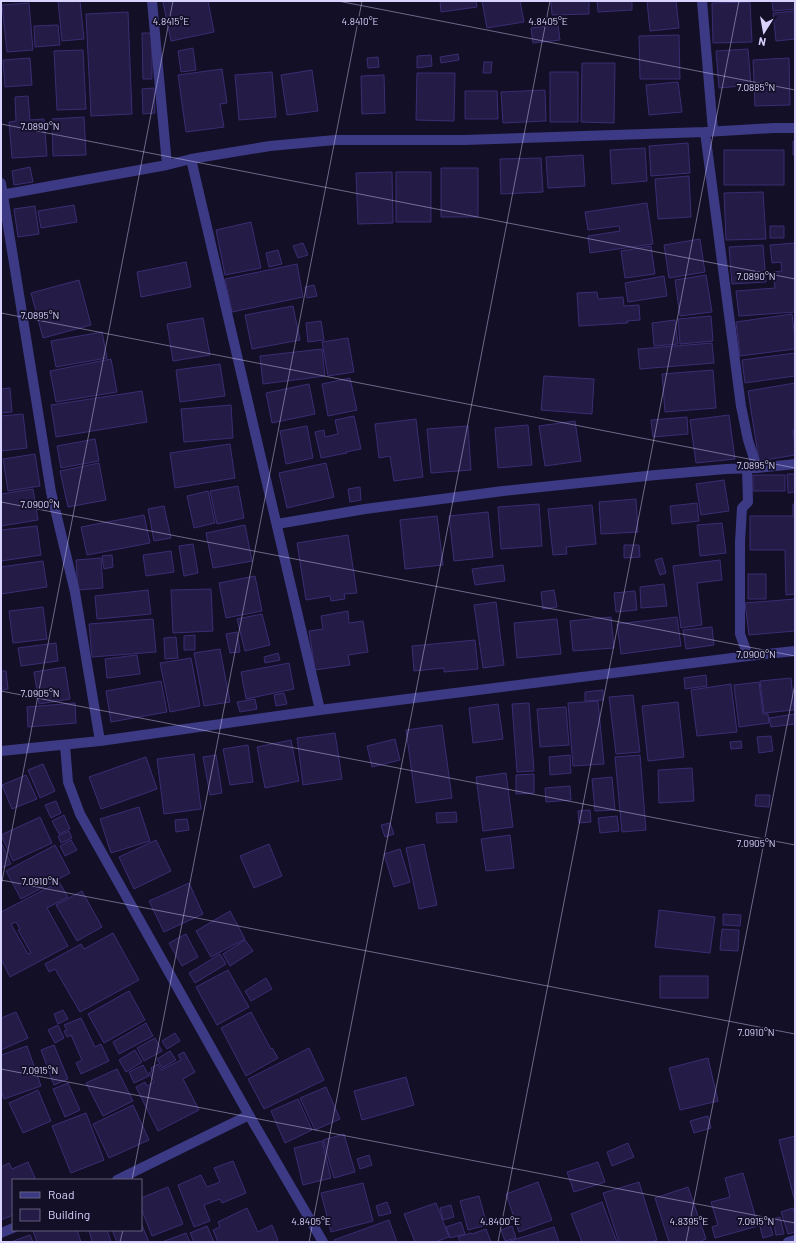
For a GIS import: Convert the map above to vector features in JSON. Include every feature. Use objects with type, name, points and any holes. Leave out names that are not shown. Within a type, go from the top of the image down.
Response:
[{"type":"street","points":[[152,1],[168,165]]},
{"type":"street","points":[[702,1],[709,131],[742,406],[752,468],[748,502],[742,508],[741,521],[740,634],[748,656]]},
{"type":"street","points":[[2,195],[168,165],[191,158],[270,146],[335,140],[464,140],[795,128]]},
{"type":"street","points":[[191,158],[320,710]]},
{"type":"street","points":[[1,183],[51,492],[75,592],[100,741]]},
{"type":"street","points":[[277,524],[365,509],[503,491],[656,475],[795,464]]},
{"type":"street","points":[[1,752],[100,741],[320,710],[795,651]]},
{"type":"street","points":[[65,745],[68,782],[80,814],[249,1115],[323,1242]]},
{"type":"street","points":[[119,1179],[249,1115]]},
{"type":"street","points":[[1,1232],[12,1228]]},
{"type":"street","points":[[788,1242],[795,1240]]},
{"type":"building","points":[[58,1],[80,1],[84,39],[62,41]]},
{"type":"building","points":[[208,1],[214,32],[171,41],[163,2]]},
{"type":"building","points":[[440,1],[476,1],[477,7],[441,12]]},
{"type":"building","points":[[482,1],[520,1],[524,22],[487,28]]},
{"type":"building","points":[[551,1],[589,1],[589,14],[552,15]]},
{"type":"building","points":[[597,1],[632,1],[632,10],[598,12]]},
{"type":"building","points":[[647,1],[676,1],[679,28],[650,31]]},
{"type":"building","points":[[772,1],[795,1],[795,9],[773,11]]},
{"type":"building","points":[[750,2],[752,42],[713,43],[712,3]]},
{"type":"building","points":[[29,3],[33,50],[7,52],[2,5]]},
{"type":"building","points":[[795,11],[795,39],[776,41],[773,13]]},
{"type":"building","points":[[128,12],[132,114],[91,116],[86,14]]},
{"type":"building","points":[[58,25],[60,45],[35,47],[34,26]]},
{"type":"building","points":[[558,25],[560,40],[533,43],[531,28]]},
{"type":"building","points":[[142,33],[152,33],[152,79],[143,79]]},
{"type":"building","points":[[679,35],[680,79],[640,79],[639,36]]},
{"type":"building","points":[[193,48],[196,70],[181,72],[178,51]]},
{"type":"building","points":[[748,49],[751,85],[719,88],[716,51]]},
{"type":"building","points":[[83,50],[86,109],[57,110],[54,51]]},
{"type":"building","points":[[458,54],[459,60],[441,63],[440,57]]},
{"type":"building","points":[[431,55],[432,66],[417,68],[417,56]]},
{"type":"building","points":[[378,57],[379,67],[368,68],[367,58]]},
{"type":"building","points":[[30,58],[32,85],[5,87],[3,60]]},
{"type":"building","points":[[789,58],[790,105],[755,106],[753,60]]},
{"type":"building","points":[[484,62],[492,62],[491,73],[483,73]]},
{"type":"building","points":[[582,63],[615,63],[614,123],[581,122]]},
{"type":"building","points":[[222,69],[227,103],[220,104],[224,127],[186,132],[178,75]]},
{"type":"building","points":[[312,70],[318,111],[287,115],[281,75]]},
{"type":"building","points":[[272,72],[276,117],[239,120],[235,75]]},
{"type":"building","points":[[550,72],[578,72],[578,122],[550,122]]},
{"type":"building","points":[[417,73],[455,73],[454,121],[416,120]]},
{"type":"building","points":[[384,75],[385,113],[362,114],[361,76]]},
{"type":"building","points":[[678,82],[682,112],[649,115],[646,85]]},
{"type":"building","points":[[154,88],[155,113],[143,114],[142,89]]},
{"type":"building","points":[[545,90],[546,121],[503,123],[501,92]]},
{"type":"building","points":[[465,91],[497,91],[498,119],[465,119]]},
{"type":"building","points":[[28,96],[30,120],[44,119],[47,156],[12,158],[9,122],[16,121],[15,97]]},
{"type":"building","points":[[84,117],[86,155],[53,156],[52,119]]},
{"type":"building","points":[[793,141],[795,141],[795,155],[793,155]]},
{"type":"building","points":[[688,143],[690,173],[651,176],[649,146]]},
{"type":"building","points":[[645,148],[647,181],[612,184],[610,150]]},
{"type":"building","points":[[724,150],[784,150],[784,185],[724,185]]},
{"type":"building","points":[[583,155],[585,186],[548,188],[546,157]]},
{"type":"building","points":[[541,158],[543,192],[501,194],[500,159]]},
{"type":"building","points":[[30,167],[33,182],[14,185],[12,171]]},
{"type":"building","points":[[441,168],[478,168],[478,217],[441,217]]},
{"type":"building","points":[[392,172],[393,223],[358,224],[356,173]]},
{"type":"building","points":[[396,172],[431,172],[431,222],[396,222]]},
{"type":"building","points":[[689,176],[691,217],[658,219],[655,179]]},
{"type":"building","points":[[763,192],[766,239],[726,240],[724,193]]},
{"type":"building","points":[[647,203],[653,244],[590,253],[588,236],[620,231],[619,226],[588,230],[585,212]]},
{"type":"building","points":[[74,205],[77,222],[41,228],[38,211]]},
{"type":"building","points":[[35,206],[39,234],[18,237],[14,209]]},
{"type":"building","points":[[251,222],[261,268],[225,275],[216,230]]},
{"type":"building","points":[[770,226],[784,226],[784,238],[770,238]]},
{"type":"building","points":[[700,239],[705,272],[669,278],[664,245]]},
{"type":"building","points":[[303,243],[308,255],[298,258],[293,246]]},
{"type":"building","points":[[795,243],[795,312],[739,316],[736,291],[775,288],[773,272],[782,271],[781,262],[772,263],[770,245]]},
{"type":"building","points":[[763,245],[766,282],[732,284],[729,247]]},
{"type":"building","points":[[651,246],[655,274],[625,278],[621,251]]},
{"type":"building","points":[[278,250],[282,264],[269,267],[266,253]]},
{"type":"building","points":[[186,262],[191,287],[141,297],[137,272]]},
{"type":"building","points":[[297,264],[303,297],[232,312],[225,279]]},
{"type":"building","points":[[706,275],[712,312],[680,316],[675,280]]},
{"type":"building","points":[[664,276],[667,296],[628,302],[625,283]]},
{"type":"building","points":[[79,280],[91,325],[43,338],[31,293]]},
{"type":"building","points":[[314,285],[317,296],[307,298],[305,287]]},
{"type":"building","points":[[597,292],[598,299],[623,297],[624,306],[639,305],[640,320],[627,321],[628,323],[579,326],[577,293]]},
{"type":"building","points":[[293,306],[300,340],[252,349],[245,315]]},
{"type":"building","points":[[792,314],[795,349],[740,356],[736,322]]},
{"type":"building","points":[[711,316],[713,341],[680,344],[678,319]]},
{"type":"building","points":[[203,318],[210,355],[173,361],[167,324]]},
{"type":"building","points":[[675,320],[678,344],[654,346],[652,323]]},
{"type":"building","points":[[321,321],[324,340],[308,342],[306,323]]},
{"type":"building","points":[[102,332],[107,358],[56,367],[51,341]]},
{"type":"building","points":[[348,338],[354,372],[328,376],[322,342]]},
{"type":"building","points":[[712,343],[714,363],[640,369],[638,349]]},
{"type":"building","points":[[322,349],[325,376],[263,384],[260,356]]},
{"type":"building","points":[[795,353],[795,376],[745,383],[742,360]]},
{"type":"building","points":[[111,359],[117,392],[56,402],[50,371]]},
{"type":"building","points":[[220,364],[225,396],[180,402],[176,370]]},
{"type":"building","points":[[713,370],[716,408],[665,412],[662,374]]},
{"type":"building","points":[[544,376],[594,379],[592,414],[541,410]]},
{"type":"building","points":[[350,378],[357,410],[328,416],[322,384]]},
{"type":"building","points":[[795,383],[795,430],[793,430],[795,455],[759,461],[748,391]]},
{"type":"building","points":[[309,384],[315,414],[272,423],[266,393]]},
{"type":"building","points":[[10,388],[12,412],[1,413],[1,389]]},
{"type":"building","points":[[142,391],[147,422],[56,437],[51,405]]},
{"type":"building","points":[[231,405],[233,438],[184,442],[181,409]]},
{"type":"building","points":[[23,414],[27,448],[1,451],[1,416]]},
{"type":"building","points":[[729,415],[735,459],[696,463],[690,420]]},
{"type":"building","points":[[354,416],[361,449],[321,458],[315,432],[324,430],[325,437],[338,434],[335,420]]},
{"type":"building","points":[[687,417],[688,434],[653,437],[651,420]]},
{"type":"building","points":[[416,419],[423,477],[394,481],[390,456],[379,458],[375,424]]},
{"type":"building","points":[[575,421],[581,461],[545,466],[539,426]]},
{"type":"building","points":[[528,425],[532,465],[498,468],[495,428]]},
{"type":"building","points":[[307,426],[313,458],[286,464],[280,431]]},
{"type":"building","points":[[468,426],[471,470],[431,473],[427,429]]},
{"type":"building","points":[[95,439],[99,461],[61,468],[57,446]]},
{"type":"building","points":[[230,444],[235,478],[175,488],[170,453]]},
{"type":"building","points":[[35,454],[40,486],[8,491],[3,459]]},
{"type":"building","points":[[99,463],[106,500],[68,507],[60,471]]},
{"type":"building","points":[[326,463],[334,497],[287,508],[279,473]]},
{"type":"building","points":[[787,474],[795,474],[795,492],[788,493]]},
{"type":"building","points":[[753,475],[785,475],[785,491],[753,491]]},
{"type":"building","points":[[724,480],[729,511],[701,515],[696,484]]},
{"type":"building","points":[[238,486],[244,518],[217,524],[210,491]]},
{"type":"building","points":[[360,487],[361,500],[350,502],[348,489]]},
{"type":"building","points":[[33,489],[38,520],[1,526],[1,494]]},
{"type":"building","points":[[208,491],[215,523],[194,528],[187,496]]},
{"type":"building","points":[[636,499],[638,532],[601,534],[599,502]]},
{"type":"building","points":[[697,503],[699,521],[672,524],[670,506]]},
{"type":"building","points":[[539,504],[542,546],[501,549],[498,507]]},
{"type":"building","points":[[793,504],[795,504],[795,594],[786,595],[785,550],[750,550],[750,516],[793,516]]},
{"type":"building","points":[[592,505],[596,544],[566,547],[567,554],[553,555],[548,509]]},
{"type":"building","points":[[164,506],[171,538],[154,541],[148,509]]},
{"type":"building","points":[[488,512],[493,557],[454,561],[449,516]]},
{"type":"building","points":[[144,515],[150,543],[87,555],[81,527]]},
{"type":"building","points":[[437,516],[443,565],[405,569],[400,520]]},
{"type":"building","points":[[722,523],[726,553],[700,556],[697,525]]},
{"type":"building","points":[[245,525],[252,561],[213,568],[206,533]]},
{"type":"building","points":[[37,526],[41,555],[1,561],[1,530]]},
{"type":"building","points":[[348,535],[357,593],[344,594],[345,599],[331,601],[330,596],[306,600],[297,543]]},
{"type":"building","points":[[193,544],[198,573],[184,576],[179,546]]},
{"type":"building","points":[[624,545],[639,545],[640,557],[624,558]]},
{"type":"building","points":[[171,551],[174,572],[146,576],[143,555]]},
{"type":"building","points":[[112,555],[113,567],[104,569],[102,556]]},
{"type":"building","points":[[101,558],[103,588],[78,590],[76,560]]},
{"type":"building","points":[[662,558],[666,573],[660,575],[655,560]]},
{"type":"building","points":[[720,560],[722,580],[697,583],[702,625],[681,628],[673,566]]},
{"type":"building","points":[[43,561],[47,587],[1,594],[1,567]]},
{"type":"building","points":[[503,565],[505,581],[475,585],[472,569]]},
{"type":"building","points":[[748,574],[766,574],[766,599],[748,599]]},
{"type":"building","points":[[255,576],[262,611],[226,618],[219,583]]},
{"type":"building","points":[[664,584],[667,606],[641,608],[640,587]]},
{"type":"building","points":[[211,589],[213,631],[173,633],[171,590]]},
{"type":"building","points":[[148,590],[151,614],[97,619],[95,596]]},
{"type":"building","points":[[554,590],[557,607],[543,609],[541,592]]},
{"type":"building","points":[[635,591],[637,610],[616,612],[614,593]]},
{"type":"building","points":[[795,599],[795,631],[749,635],[745,603]]},
{"type":"building","points":[[496,602],[504,665],[483,668],[474,605]]},
{"type":"building","points":[[43,607],[47,639],[13,643],[9,611]]},
{"type":"building","points":[[348,611],[349,623],[363,621],[368,652],[348,655],[350,665],[315,670],[309,631],[323,629],[321,616]]},
{"type":"building","points":[[262,614],[270,645],[245,651],[237,619]]},
{"type":"building","points":[[611,617],[614,648],[573,651],[570,621]]},
{"type":"building","points":[[677,617],[681,646],[621,654],[617,624]]},
{"type":"building","points":[[153,619],[156,652],[92,657],[89,624]]},
{"type":"building","points":[[557,619],[561,654],[517,658],[514,623]]},
{"type":"building","points":[[712,627],[714,645],[686,649],[683,630]]},
{"type":"building","points":[[237,632],[240,652],[230,653],[226,634]]},
{"type":"building","points":[[195,635],[195,650],[184,650],[184,636]]},
{"type":"building","points":[[176,637],[178,658],[165,659],[164,638]]},
{"type":"building","points":[[475,640],[478,669],[444,672],[444,668],[414,671],[412,646]]},
{"type":"building","points":[[56,643],[58,661],[21,666],[18,648]]},
{"type":"building","points":[[220,649],[230,702],[204,706],[194,653]]},
{"type":"building","points":[[278,653],[280,660],[265,663],[264,657]]},
{"type":"building","points":[[137,655],[140,674],[107,678],[105,659]]},
{"type":"building","points":[[191,658],[200,706],[170,712],[160,663]]},
{"type":"building","points":[[289,663],[294,689],[246,699],[241,672]]},
{"type":"building","points":[[65,667],[70,699],[39,704],[34,672]]},
{"type":"building","points":[[1,671],[6,671],[8,689],[1,690]]},
{"type":"building","points":[[706,675],[707,686],[685,689],[684,678]]},
{"type":"building","points":[[791,678],[794,710],[764,713],[760,681]]},
{"type":"building","points":[[161,681],[167,712],[111,722],[106,691]]},
{"type":"building","points":[[759,682],[763,714],[768,714],[769,723],[739,727],[734,685]]},
{"type":"building","points":[[731,684],[737,732],[697,736],[691,690]]},
{"type":"building","points":[[603,690],[603,700],[585,701],[585,692]]},
{"type":"building","points":[[284,693],[287,704],[276,706],[274,695]]},
{"type":"building","points":[[633,695],[640,752],[616,754],[609,697]]},
{"type":"building","points":[[255,699],[257,709],[240,712],[237,702]]},
{"type":"building","points":[[598,701],[604,764],[573,766],[568,703]]},
{"type":"building","points":[[678,702],[684,757],[648,761],[642,706]]},
{"type":"building","points":[[75,703],[76,723],[28,727],[27,707]]},
{"type":"building","points":[[529,703],[534,771],[517,772],[512,704]]},
{"type":"building","points":[[498,704],[503,739],[473,743],[469,708]]},
{"type":"building","points":[[566,707],[569,745],[540,747],[537,709]]},
{"type":"building","points":[[795,714],[795,724],[771,727],[769,718]]},
{"type":"building","points":[[442,725],[452,798],[416,803],[406,730]]},
{"type":"building","points":[[335,733],[342,779],[303,785],[297,738]]},
{"type":"building","points":[[771,736],[773,751],[759,753],[757,737]]},
{"type":"building","points":[[395,739],[400,760],[372,767],[367,746]]},
{"type":"building","points":[[291,740],[299,781],[265,788],[257,747]]},
{"type":"building","points":[[741,741],[742,748],[731,749],[730,742]]},
{"type":"building","points":[[248,745],[253,782],[230,785],[223,749]]},
{"type":"building","points":[[194,754],[201,809],[164,814],[157,759]]},
{"type":"building","points":[[216,755],[222,793],[210,795],[203,757]]},
{"type":"building","points":[[570,755],[571,773],[550,775],[549,757]]},
{"type":"building","points":[[640,755],[646,830],[622,832],[615,757]]},
{"type":"building","points":[[146,757],[157,789],[101,809],[89,777]]},
{"type":"building","points":[[43,764],[55,791],[40,798],[28,770]]},
{"type":"building","points":[[692,768],[694,801],[659,803],[658,770]]},
{"type":"building","points":[[506,773],[513,827],[483,831],[476,777]]},
{"type":"building","points":[[534,774],[534,793],[516,794],[516,775]]},
{"type":"building","points":[[26,775],[37,799],[12,809],[2,785]]},
{"type":"building","points":[[612,777],[615,810],[595,811],[592,779]]},
{"type":"building","points":[[570,786],[571,800],[546,802],[545,788]]},
{"type":"building","points":[[756,795],[770,795],[769,807],[755,806]]},
{"type":"building","points":[[56,801],[61,813],[51,818],[45,805]]},
{"type":"building","points":[[139,807],[150,841],[111,853],[100,819]]},
{"type":"building","points":[[590,810],[591,822],[579,823],[578,811]]},
{"type":"building","points":[[456,812],[457,822],[437,823],[436,813]]},
{"type":"building","points":[[64,815],[70,829],[59,834],[52,821]]},
{"type":"building","points":[[617,816],[619,831],[600,833],[598,818]]},
{"type":"building","points":[[40,817],[52,843],[13,861],[1,835]]},
{"type":"building","points":[[187,819],[189,830],[176,832],[175,820]]},
{"type":"building","points":[[390,823],[394,834],[385,837],[381,825]]},
{"type":"building","points":[[69,831],[72,838],[61,843],[58,836]]},
{"type":"building","points":[[510,835],[514,868],[486,871],[481,839]]},
{"type":"building","points":[[71,840],[77,850],[65,856],[60,846]]},
{"type":"building","points":[[156,840],[171,871],[134,889],[119,857]]},
{"type":"building","points":[[1,842],[11,864],[1,868]]},
{"type":"building","points":[[269,844],[282,876],[254,888],[240,856]]},
{"type":"building","points":[[424,844],[437,905],[419,909],[406,848]]},
{"type":"building","points":[[55,845],[70,873],[21,899],[6,871]]},
{"type":"building","points":[[400,849],[410,882],[394,887],[384,854]]},
{"type":"building","points":[[59,882],[68,897],[47,908],[68,946],[10,977],[1,959],[1,912]],"holes":[[[16,922],[20,929],[18,930],[31,953],[28,954],[11,924]]]},
{"type":"building","points":[[189,883],[203,914],[164,932],[149,901]]},
{"type":"building","points":[[82,891],[102,927],[77,941],[56,905]]},
{"type":"building","points":[[659,910],[715,917],[710,953],[655,947]]},
{"type":"building","points":[[230,911],[245,939],[211,957],[196,931]]},
{"type":"building","points":[[723,914],[741,915],[740,926],[723,925]]},
{"type":"building","points":[[722,929],[739,930],[738,951],[720,950]]},
{"type":"building","points":[[113,933],[139,980],[80,1012],[55,969],[49,972],[45,964],[81,944],[84,949]]},
{"type":"building","points":[[186,934],[198,957],[182,966],[169,943]]},
{"type":"building","points":[[245,940],[253,951],[230,966],[223,954]]},
{"type":"building","points":[[220,954],[226,964],[195,983],[189,973]]},
{"type":"building","points":[[228,970],[249,1007],[217,1025],[196,987]]},
{"type":"building","points":[[660,976],[708,976],[708,998],[660,998]]},
{"type":"building","points":[[266,978],[272,989],[251,1001],[245,991]]},
{"type":"building","points":[[129,991],[145,1020],[104,1043],[88,1014]]},
{"type":"building","points":[[63,1010],[68,1019],[58,1024],[54,1014]]},
{"type":"building","points":[[16,1012],[28,1038],[1,1050],[1,1018]]},
{"type":"building","points":[[251,1012],[271,1049],[272,1048],[278,1058],[246,1076],[221,1028]]},
{"type":"building","points":[[81,1018],[95,1047],[101,1044],[109,1061],[81,1074],[76,1063],[82,1060],[71,1035],[67,1037],[64,1031],[67,1030],[64,1025]]},
{"type":"building","points":[[146,1023],[153,1036],[119,1054],[113,1042]]},
{"type":"building","points":[[58,1025],[64,1038],[55,1043],[48,1030]]},
{"type":"building","points":[[175,1033],[180,1041],[167,1049],[162,1041]]},
{"type":"building","points":[[155,1038],[162,1051],[144,1061],[137,1048]]},
{"type":"building","points":[[54,1045],[68,1079],[54,1085],[41,1050]]},
{"type":"building","points":[[27,1046],[41,1086],[4,1099],[1,1091],[1,1055]]},
{"type":"building","points":[[309,1048],[324,1080],[264,1109],[248,1079]]},
{"type":"building","points":[[135,1050],[142,1062],[126,1072],[119,1060]]},
{"type":"building","points":[[170,1051],[176,1060],[162,1068],[157,1059]]},
{"type":"building","points":[[184,1052],[195,1072],[183,1079],[199,1110],[158,1131],[136,1087],[145,1082],[147,1086],[154,1082],[149,1073],[152,1071],[151,1068],[158,1064],[161,1070],[181,1060],[178,1055]]},
{"type":"building","points":[[708,1058],[718,1101],[680,1110],[669,1068]]},
{"type":"building","points":[[143,1065],[149,1076],[134,1083],[129,1072]]},
{"type":"building","points":[[117,1069],[133,1101],[103,1116],[86,1083]]},
{"type":"building","points":[[406,1077],[414,1105],[362,1120],[354,1091]]},
{"type":"building","points":[[68,1083],[80,1110],[65,1117],[53,1089]]},
{"type":"building","points":[[326,1087],[340,1119],[315,1130],[300,1098]]},
{"type":"building","points":[[38,1090],[51,1121],[23,1133],[9,1103]]},
{"type":"building","points":[[298,1099],[312,1130],[285,1143],[271,1111]]},
{"type":"building","points":[[133,1105],[149,1140],[109,1158],[93,1124]]},
{"type":"building","points":[[86,1113],[104,1160],[71,1173],[52,1126]]},
{"type":"building","points":[[708,1116],[711,1128],[694,1133],[690,1121]]},
{"type":"building","points":[[344,1134],[355,1172],[334,1178],[323,1140]]},
{"type":"building","points":[[795,1136],[795,1202],[779,1140]]},
{"type":"building","points":[[322,1141],[331,1178],[303,1185],[294,1148]]},
{"type":"building","points":[[628,1143],[634,1157],[612,1166],[607,1152]]},
{"type":"building","points":[[369,1155],[372,1165],[360,1169],[357,1159]]},
{"type":"building","points":[[233,1161],[246,1193],[222,1203],[220,1199],[204,1205],[210,1221],[194,1227],[178,1185],[201,1175],[207,1187],[220,1182],[214,1168]]},
{"type":"building","points":[[28,1162],[36,1179],[12,1179],[12,1215],[1,1220],[1,1167],[9,1163],[12,1169]]},
{"type":"building","points":[[598,1162],[605,1182],[574,1192],[567,1172]]},
{"type":"building","points":[[743,1173],[758,1226],[715,1238],[712,1227],[718,1225],[711,1202],[730,1197],[725,1178]]},
{"type":"building","points":[[538,1182],[552,1220],[519,1232],[506,1194]]},
{"type":"building","points":[[639,1182],[657,1240],[652,1242],[619,1242],[603,1193]]},
{"type":"building","points":[[363,1183],[373,1221],[331,1232],[321,1193]]},
{"type":"building","points":[[168,1187],[183,1224],[152,1236],[142,1211],[142,1198]]},
{"type":"building","points":[[688,1187],[706,1239],[698,1242],[669,1242],[655,1198]]},
{"type":"building","points":[[479,1196],[487,1225],[468,1230],[460,1201]]},
{"type":"building","points":[[387,1202],[391,1213],[379,1216],[376,1206]]},
{"type":"building","points":[[602,1202],[617,1242],[582,1242],[571,1214]]},
{"type":"building","points":[[436,1203],[449,1237],[435,1242],[415,1242],[404,1214]]},
{"type":"building","points":[[451,1205],[454,1217],[443,1220],[440,1208]]},
{"type":"building","points":[[247,1208],[258,1232],[272,1225],[278,1240],[275,1242],[218,1242],[213,1230],[220,1227],[218,1222]]},
{"type":"building","points":[[793,1208],[795,1215],[795,1232],[788,1234],[781,1212]]},
{"type":"building","points":[[780,1217],[784,1234],[776,1235],[773,1219]]},
{"type":"building","points":[[389,1220],[397,1242],[335,1242],[334,1240]]},
{"type":"building","points":[[769,1220],[773,1235],[763,1238],[759,1223]]},
{"type":"building","points":[[461,1222],[465,1234],[450,1238],[446,1227]]},
{"type":"building","points":[[142,1225],[149,1242],[117,1242],[112,1231],[142,1231]]},
{"type":"building","points":[[207,1226],[214,1242],[194,1242],[190,1233]]},
{"type":"building","points":[[512,1226],[516,1238],[505,1241],[501,1230]]},
{"type":"building","points":[[554,1227],[559,1242],[507,1242]]},
{"type":"building","points":[[486,1229],[491,1242],[460,1242],[458,1237],[472,1234]]},
{"type":"building","points":[[33,1231],[77,1231],[81,1242],[37,1242]]},
{"type":"building","points":[[89,1231],[107,1231],[111,1242],[92,1242]]},
{"type":"building","points":[[186,1233],[190,1242],[162,1242]]},
{"type":"building","points":[[30,1235],[33,1242],[11,1242]]}]
